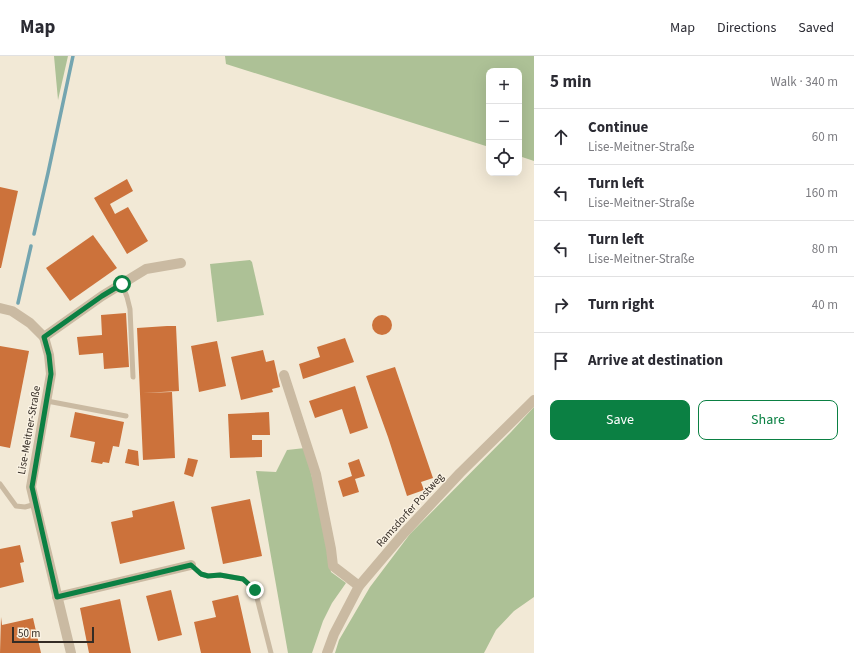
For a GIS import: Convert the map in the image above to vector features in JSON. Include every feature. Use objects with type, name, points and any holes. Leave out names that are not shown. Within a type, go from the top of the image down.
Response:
[{"type":"street","points":[[0,308],[12,311],[30,323],[44,337],[102,296],[146,269],[181,263]]},
{"type":"street","name":"Lise-Meitner-Straße","points":[[44,337],[49,355],[51,374],[32,487],[71,653]]},
{"type":"street","points":[[284,375],[316,474],[333,566],[359,586]]},
{"type":"street","name":"Ramsdorfer Postweg","points":[[327,653],[334,634],[359,586],[404,533],[450,484],[534,400]]},
{"type":"street","points":[[57,597],[191,565]]},
{"type":"lane","points":[[122,284],[130,309],[133,377]]},
{"type":"lane","points":[[47,401],[126,416]]},
{"type":"lane","points":[[0,484],[16,506],[25,507],[36,504]]},
{"type":"lane","points":[[191,565],[201,574],[208,576],[220,575],[243,579],[255,590],[271,653]]},
{"type":"green space","points":[[54,56],[68,56],[58,100]]},
{"type":"green space","points":[[225,56],[534,56],[534,161],[522,157],[522,68],[486,68],[486,146],[226,64]]},
{"type":"green space","points":[[250,260],[252,262],[264,315],[217,322],[210,264]]},
{"type":"green space","points":[[534,407],[534,597],[514,611],[496,630],[484,653],[335,653],[339,640],[370,587],[410,534]]},
{"type":"green space","points":[[305,448],[322,519],[331,572],[346,583],[332,603],[323,621],[312,653],[288,653],[256,471],[276,472],[287,450]]},
{"type":"building","points":[[127,179],[133,191],[110,204],[115,214],[128,207],[148,241],[127,254],[94,198]]},
{"type":"building","points":[[0,187],[18,191],[1,268],[0,268]]},
{"type":"building","points":[[93,235],[117,268],[70,301],[46,268]]},
{"type":"building","points":[[126,313],[129,367],[104,369],[103,353],[79,355],[77,337],[102,335],[101,315]]},
{"type":"building","points":[[382,315],[389,318],[392,325],[389,332],[382,335],[375,332],[372,325],[375,318]]},
{"type":"building","points":[[176,326],[179,391],[143,393],[172,392],[175,458],[143,460],[137,328]]},
{"type":"building","points":[[345,338],[354,362],[303,379],[299,364],[320,357],[317,347]]},
{"type":"building","points":[[217,341],[226,386],[199,392],[191,346]]},
{"type":"building","points":[[0,346],[29,351],[10,448],[0,446]]},
{"type":"building","points":[[263,350],[266,362],[274,360],[280,387],[272,389],[273,392],[241,400],[231,357]]},
{"type":"building","points":[[395,367],[433,478],[421,482],[424,490],[407,496],[366,376]]},
{"type":"building","points":[[355,386],[368,428],[350,434],[342,409],[315,418],[309,401]]},
{"type":"building","points":[[75,412],[124,422],[119,447],[113,446],[109,463],[103,462],[102,464],[91,462],[95,442],[70,437]]},
{"type":"building","points":[[269,412],[270,435],[252,435],[252,440],[262,440],[262,457],[230,458],[228,414]]},
{"type":"building","points":[[128,449],[138,451],[139,466],[125,463]]},
{"type":"building","points":[[188,458],[198,460],[193,477],[184,474]]},
{"type":"building","points":[[359,459],[365,476],[355,479],[359,492],[343,497],[338,481],[352,476],[348,463]]},
{"type":"building","points":[[250,499],[262,556],[223,564],[211,507]]},
{"type":"building","points":[[174,501],[185,549],[120,564],[111,522],[133,517],[132,511]]},
{"type":"building","points":[[20,545],[24,562],[20,563],[24,582],[0,588],[0,549]]},
{"type":"building","points":[[171,590],[182,635],[158,641],[146,596]]},
{"type":"building","points":[[238,595],[251,653],[201,653],[194,622],[216,617],[212,601]]},
{"type":"building","points":[[120,599],[131,653],[89,653],[80,608]]},
{"type":"building","points":[[1,617],[2,625],[33,618],[41,653],[0,653]]},
{"type":"waterway","points":[[34,234],[73,56]]},
{"type":"waterway","points":[[18,303],[31,246]]},
{"type":"route","points":[[122,284],[102,296],[44,337],[49,355],[51,374],[32,487],[57,597],[191,565],[201,574],[208,576],[220,575],[243,579],[255,590]]}]
